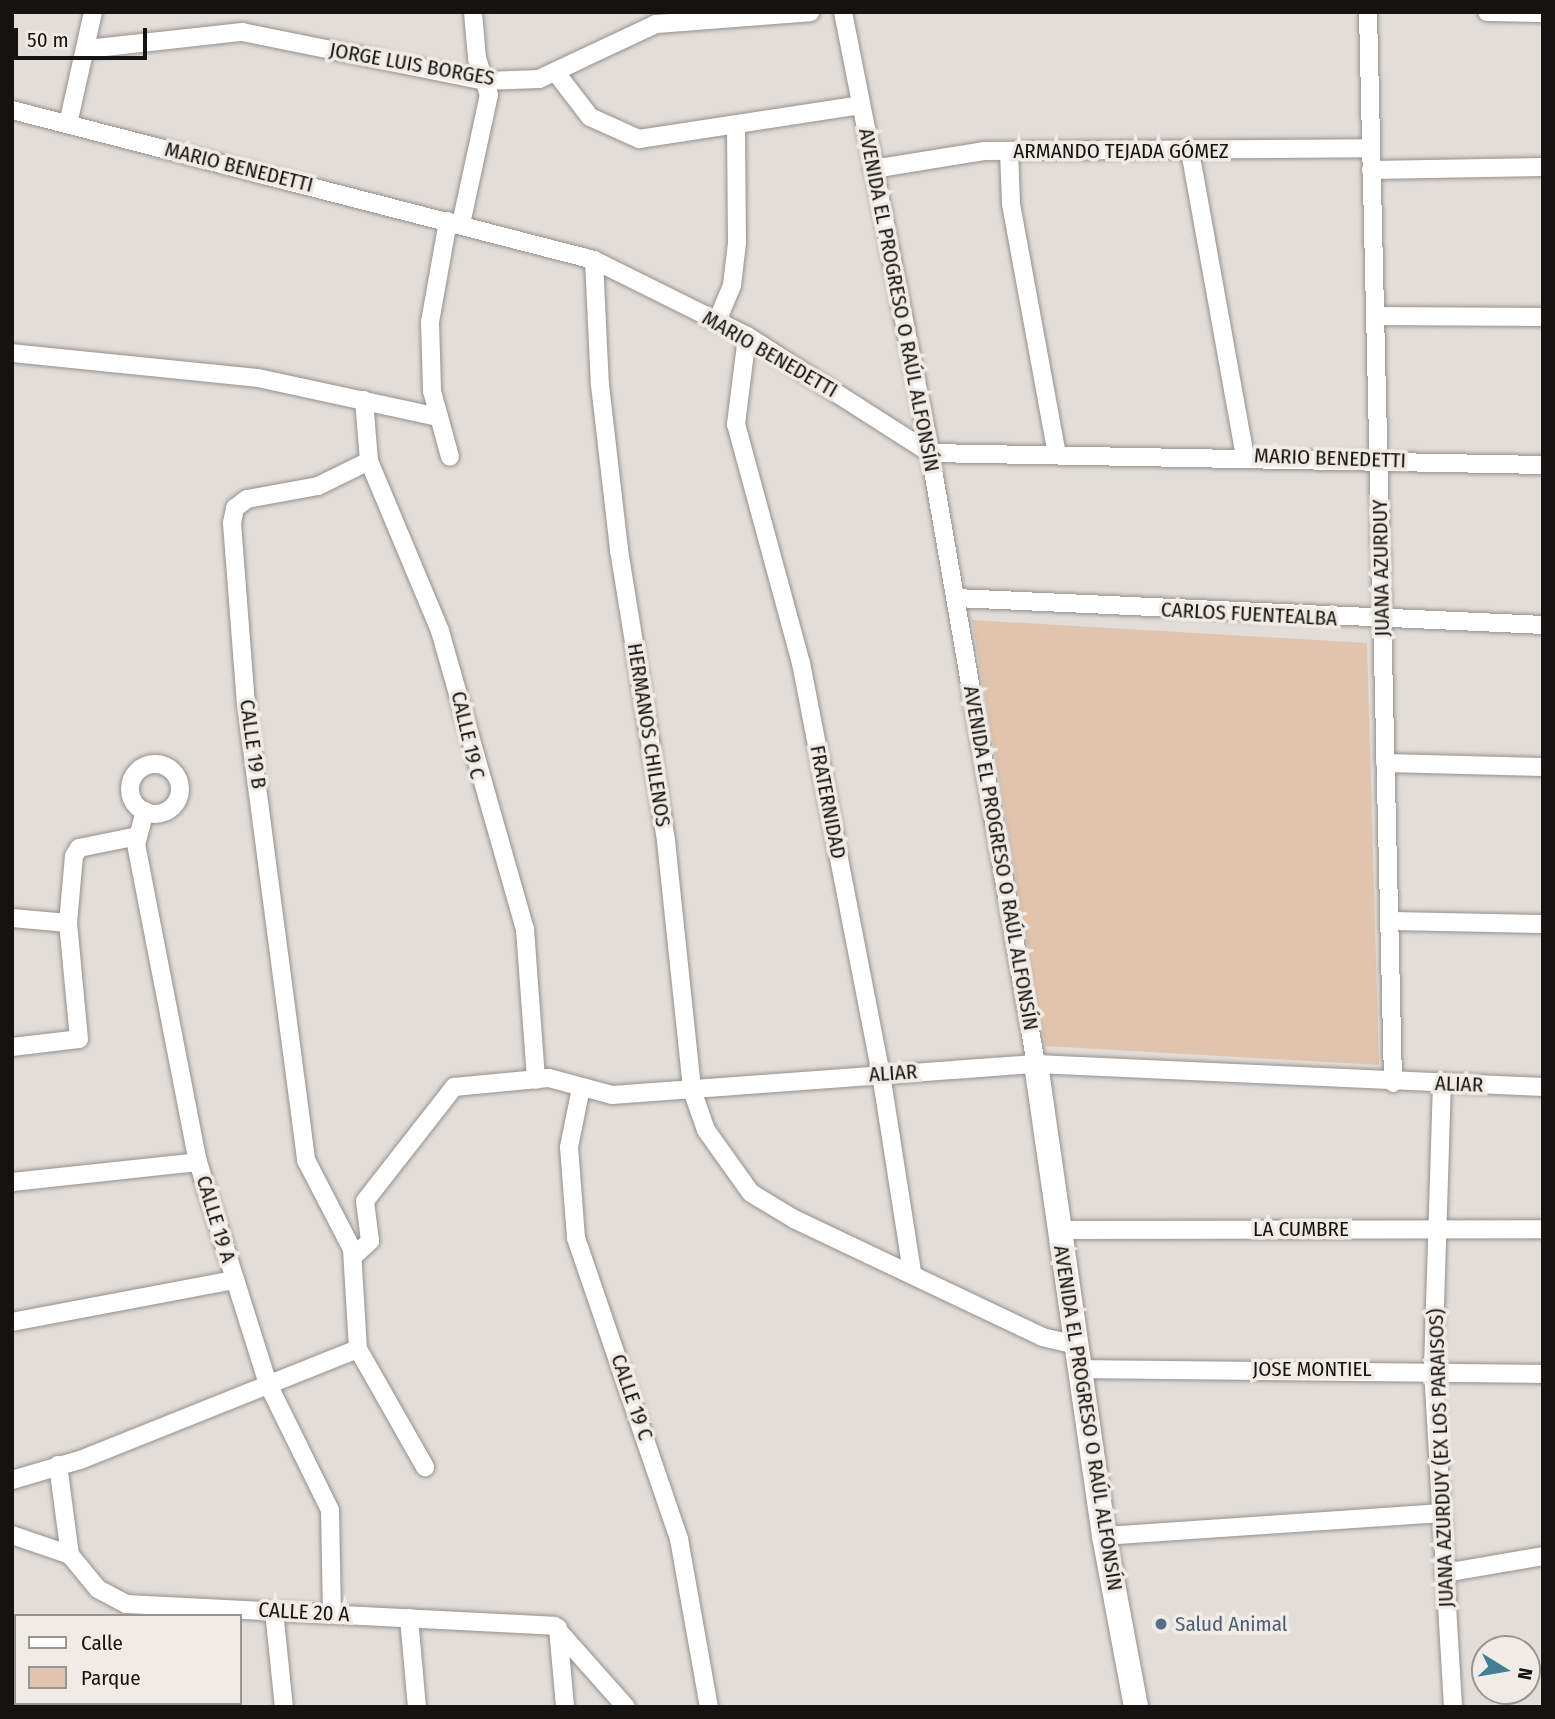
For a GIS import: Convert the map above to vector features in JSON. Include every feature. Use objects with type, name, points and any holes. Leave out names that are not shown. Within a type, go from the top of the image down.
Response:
[{"type":"street","points":[[68,124],[87,49],[93,12]]},
{"type":"street","points":[[450,457],[439,417],[430,322],[487,108],[473,12]]},
{"type":"street","name":"JORGE LUIS BORGES","points":[[87,49],[242,32],[485,81],[557,74],[656,24],[811,12]]},
{"type":"street","name":"AVENIDA EL PROGRESO O RAÚL ALFONSÍN","points":[[843,12],[956,598],[1036,1064],[1104,1536],[1136,1707]]},
{"type":"street","name":"JUANA AZURDUY","points":[[1368,12],[1393,1083]]},
{"type":"street","points":[[1487,12],[1543,13]]},
{"type":"street","points":[[557,74],[572,100],[623,137],[736,127],[860,105]]},
{"type":"street","name":"MARIO BENEDETTI","points":[[12,110],[455,222],[594,260],[747,336],[930,453],[1245,456],[1543,465]]},
{"type":"street","points":[[717,321],[732,285],[737,243],[736,127]]},
{"type":"street","name":"ARMANDO TEJADA GÓMEZ","points":[[873,169],[1009,151],[1371,148]]},
{"type":"street","points":[[1009,151],[1011,204],[1056,454]]},
{"type":"street","points":[[1190,151],[1245,456]]},
{"type":"street","points":[[1371,170],[1543,167]]},
{"type":"street","name":"HERMANOS CHILENOS","points":[[594,260],[616,523],[666,841],[692,1090],[716,1148],[751,1193]]},
{"type":"street","points":[[1375,316],[1543,317]]},
{"type":"street","name":"FRATERNIDAD","points":[[747,336],[736,424],[801,663],[881,1074],[912,1273]]},
{"type":"street","points":[[12,353],[258,378],[439,417]]},
{"type":"street","name":"CALLE 19 C","points":[[364,400],[369,461],[440,631],[525,929],[536,1080]]},
{"type":"street","name":"CALLE 19 B","points":[[354,1256],[347,1231],[314,1181],[302,1124],[246,703],[232,523],[235,508],[247,499],[318,486],[369,461]]},
{"type":"street","name":"CARLOS FUENTEALBA","points":[[956,598],[1382,622],[1543,625]]},
{"type":"street","points":[[1385,763],[1543,767]]},
{"type":"street","name":"CALLE 19 A","points":[[145,811],[138,836],[155,957],[198,1162],[268,1384],[330,1510],[332,1614]]},
{"type":"street","points":[[12,1047],[79,1039],[68,923],[79,848],[138,836]]},
{"type":"street","points":[[12,918],[68,923]]},
{"type":"street","points":[[1389,922],[1543,925]]},
{"type":"street","name":"ALIAR","points":[[354,1256],[370,1241],[365,1201],[444,1094],[536,1080],[612,1095],[1036,1064],[1393,1083],[1441,1082],[1543,1087]]},
{"type":"street","name":"JUANA AZURDUY (EX LOS PARAISOS)","points":[[1441,1082],[1433,1370],[1453,1707]]},
{"type":"street","name":"CALLE 19 C","points":[[581,1088],[569,1147],[576,1238],[679,1539],[709,1707]]},
{"type":"street","points":[[12,1182],[198,1162]]},
{"type":"street","name":"JOSE MONTIEL","points":[[751,1193],[1079,1357],[1543,1374]]},
{"type":"street","name":"LA CUMBRE","points":[[1060,1230],[1543,1229]]},
{"type":"street","points":[[354,1256],[358,1349],[425,1467]]},
{"type":"street","points":[[12,1322],[235,1280]]},
{"type":"street","points":[[12,1480],[58,1465],[358,1349]]},
{"type":"street","points":[[12,1535],[70,1555],[58,1465]]},
{"type":"street","points":[[1104,1536],[1440,1513]]},
{"type":"street","name":"CALLE 20 A","points":[[70,1555],[98,1589],[126,1604],[558,1628]]},
{"type":"street","points":[[1444,1573],[1543,1556]]},
{"type":"street","points":[[274,1611],[284,1707]]},
{"type":"street","points":[[409,1618],[417,1707]]},
{"type":"street","points":[[558,1628],[565,1707]]},
{"type":"street","points":[[558,1628],[626,1707]]},
{"type":"green space","points":[[972,620],[1367,643],[1379,1065],[1045,1046]]},
{"type":"place","name":"Salud Animal","points":[[1161,1624]]}]
